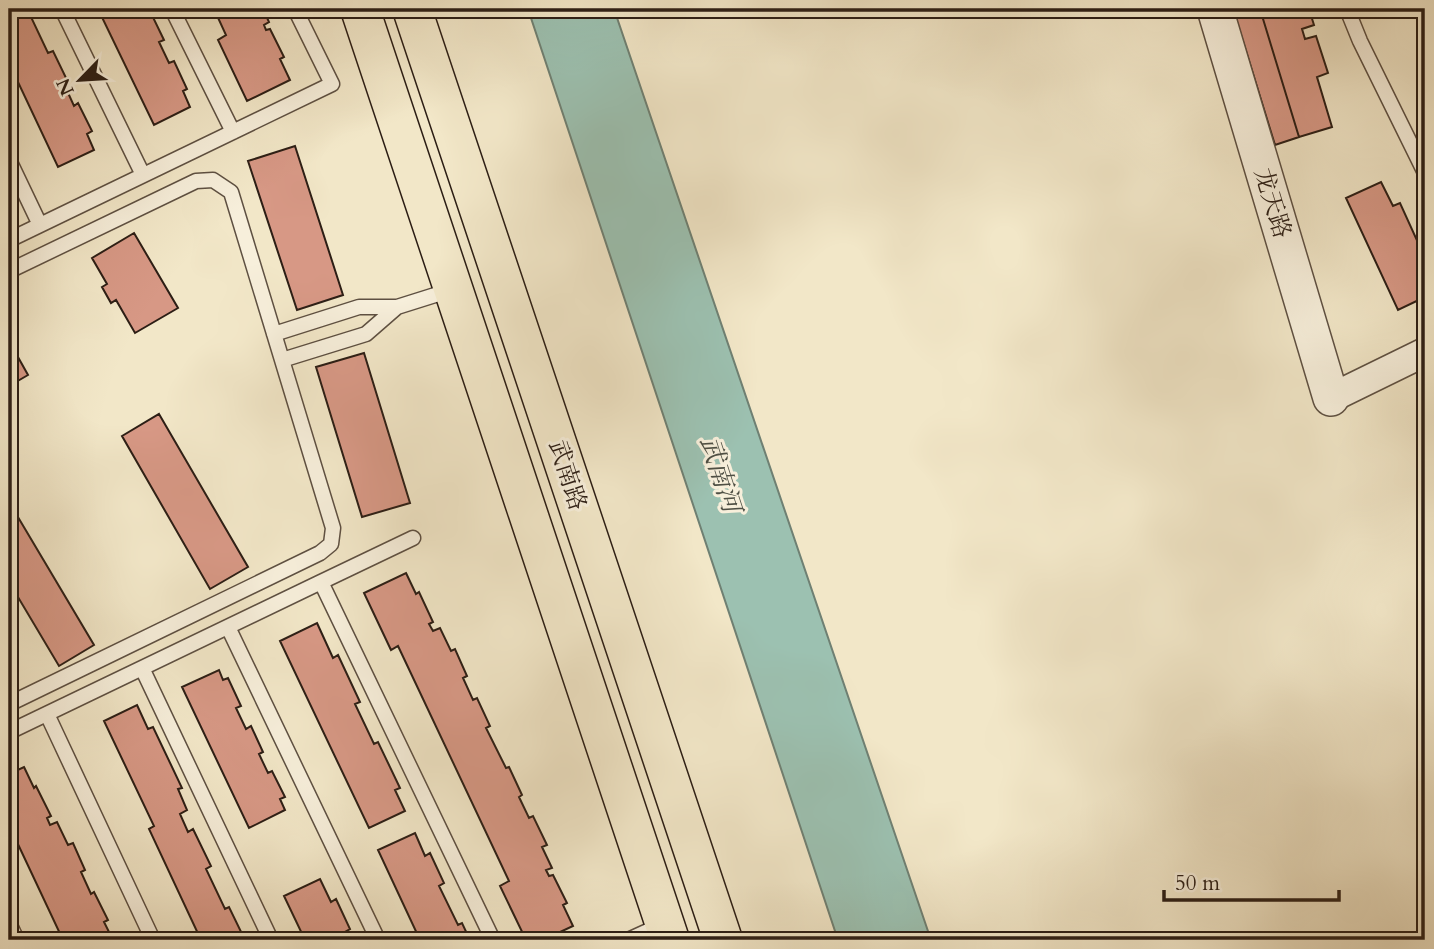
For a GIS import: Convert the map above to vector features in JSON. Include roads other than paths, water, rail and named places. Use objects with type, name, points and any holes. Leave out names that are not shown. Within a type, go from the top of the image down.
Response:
[{"type":"main road","name":"武南路","points":[[360,9],[667,932]]},
{"type":"main road","name":"武南路","points":[[412,9],[723,940]]},
{"type":"street","name":"龙天路","points":[[1215,9],[1331,398]]},
{"type":"street","points":[[1331,398],[1425,352]]},
{"type":"lane","points":[[62,9],[143,175]]},
{"type":"lane","points":[[172,9],[233,132]]},
{"type":"lane","points":[[9,240],[332,85],[295,9]]},
{"type":"lane","points":[[1347,9],[1425,173]]},
{"type":"lane","points":[[9,160],[40,225]]},
{"type":"lane","points":[[9,271],[196,181],[213,180],[231,192],[333,528],[331,544],[320,553],[9,704]]},
{"type":"lane","points":[[274,334],[359,307],[397,307],[453,289]]},
{"type":"lane","points":[[282,360],[366,334],[397,307]]},
{"type":"lane","points":[[9,732],[413,538]]},
{"type":"lane","points":[[321,582],[493,940]]},
{"type":"lane","points":[[228,627],[378,940]]},
{"type":"lane","points":[[142,668],[271,940]]},
{"type":"lane","points":[[47,714],[153,940]]},
{"type":"lane","points":[[9,923],[17,940]]},
{"type":"lane","points":[[628,940],[667,932]]},
{"type":"water","name":"武南河","points":[[528,9],[614,9],[931,940],[838,940]]}]
